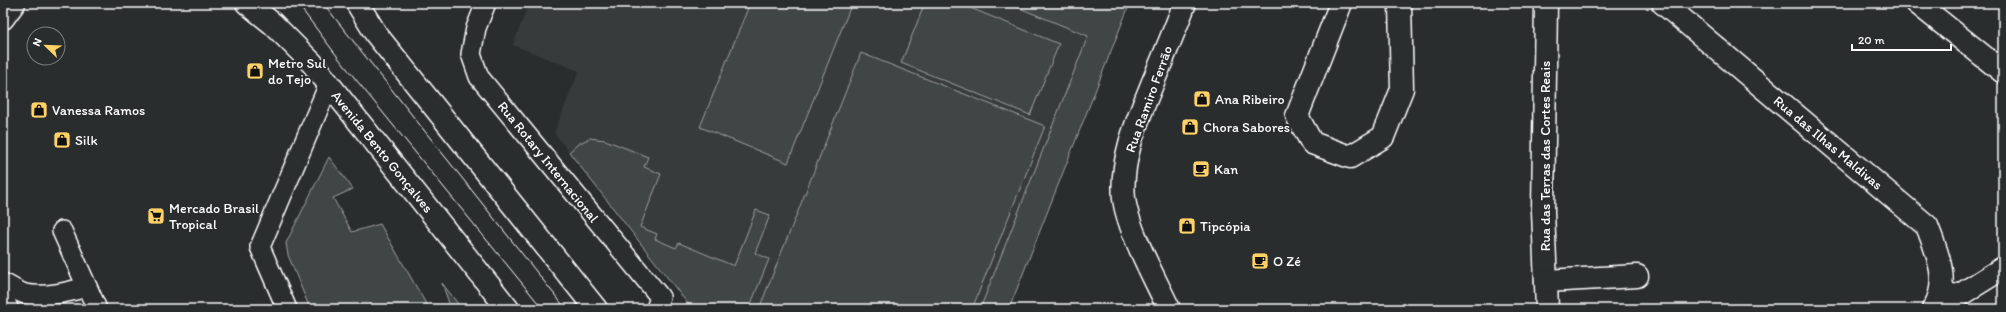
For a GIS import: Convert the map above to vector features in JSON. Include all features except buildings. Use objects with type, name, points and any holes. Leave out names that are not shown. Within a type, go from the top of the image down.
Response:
[{"type":"street","points":[[3,18],[14,3]]},
{"type":"street","name":"Avenida Bento Gonçalves","points":[[247,3],[289,40],[312,63],[508,309]]},
{"type":"street","points":[[357,3],[376,34],[596,309]]},
{"type":"street","name":"Rua Ramiro Ferrão","points":[[1169,309],[1132,228],[1124,200],[1124,178],[1128,150],[1137,123],[1185,3]]},
{"type":"street","points":[[1341,3],[1297,116],[1312,143],[1350,157],[1383,136],[1402,89],[1400,3]]},
{"type":"street","name":"Rua das Terras das Cortes Reais","points":[[1546,3],[1543,211],[1548,309]]},
{"type":"street","name":"Rua das Ilhas Maldivas","points":[[1663,3],[1927,226],[1938,254],[1942,277],[1937,301]]},
{"type":"street","points":[[1917,3],[2003,72]]},
{"type":"street","points":[[1937,301],[1958,296],[2003,268]]},
{"type":"street","points":[[1546,281],[1637,276]]},
{"type":"street","points":[[3,301],[7,309]]},
{"type":"lane","name":"Rua Rotary Internacional","points":[[486,3],[476,28],[471,54],[479,77],[660,297],[656,309]]},
{"type":"lane","points":[[288,309],[260,247],[329,84]]},
{"type":"lane","points":[[62,231],[97,309]]},
{"type":"lane","points":[[3,283],[24,294],[66,293],[87,287]]},
{"type":"shaded area","points":[[529,3],[1130,3],[1009,309],[692,309],[554,133],[579,71],[513,45]]},
{"type":"shaded area","points":[[750,3],[852,3],[788,163],[700,127]]},
{"type":"shaded area","points":[[925,3],[958,3],[1059,44],[1030,115],[901,63]]},
{"type":"shaded area","points":[[1007,3],[1130,3],[1009,309],[980,309],[1088,36]]},
{"type":"shaded area","points":[[861,53],[1045,126],[972,309],[759,309]]},
{"type":"shaded area","points":[[590,138],[605,140],[648,157],[644,167],[661,174],[640,227],[657,234],[655,239],[676,248],[679,243],[734,266],[756,210],[770,215],[755,253],[769,259],[749,309],[692,309],[569,152],[578,144]]},
{"type":"shaded area","points":[[329,157],[353,189],[333,198],[352,232],[380,224],[429,309],[310,309],[288,255],[286,243]]},
{"type":"shaded area","points":[[442,283],[462,309],[451,309]]},
{"type":"tram line","points":[[297,3],[340,60],[543,309]]},
{"type":"tram line","points":[[323,3],[566,309]]},
{"type":"place","name":"Metro Sul do Tejo","points":[[255,71]]},
{"type":"place","name":"Ana Ribeiro","points":[[1202,99]]},
{"type":"place","name":"Vanessa Ramos","points":[[39,110]]},
{"type":"place","name":"Chora Sabores","points":[[1190,127]]},
{"type":"place","name":"Silk","points":[[62,140]]},
{"type":"place","name":"Kan","points":[[1201,169]]},
{"type":"place","name":"Mercado Brasil Tropical","points":[[156,216]]},
{"type":"place","name":"Tipcópia","points":[[1187,226]]},
{"type":"place","name":"O Zé","points":[[1260,261]]}]
